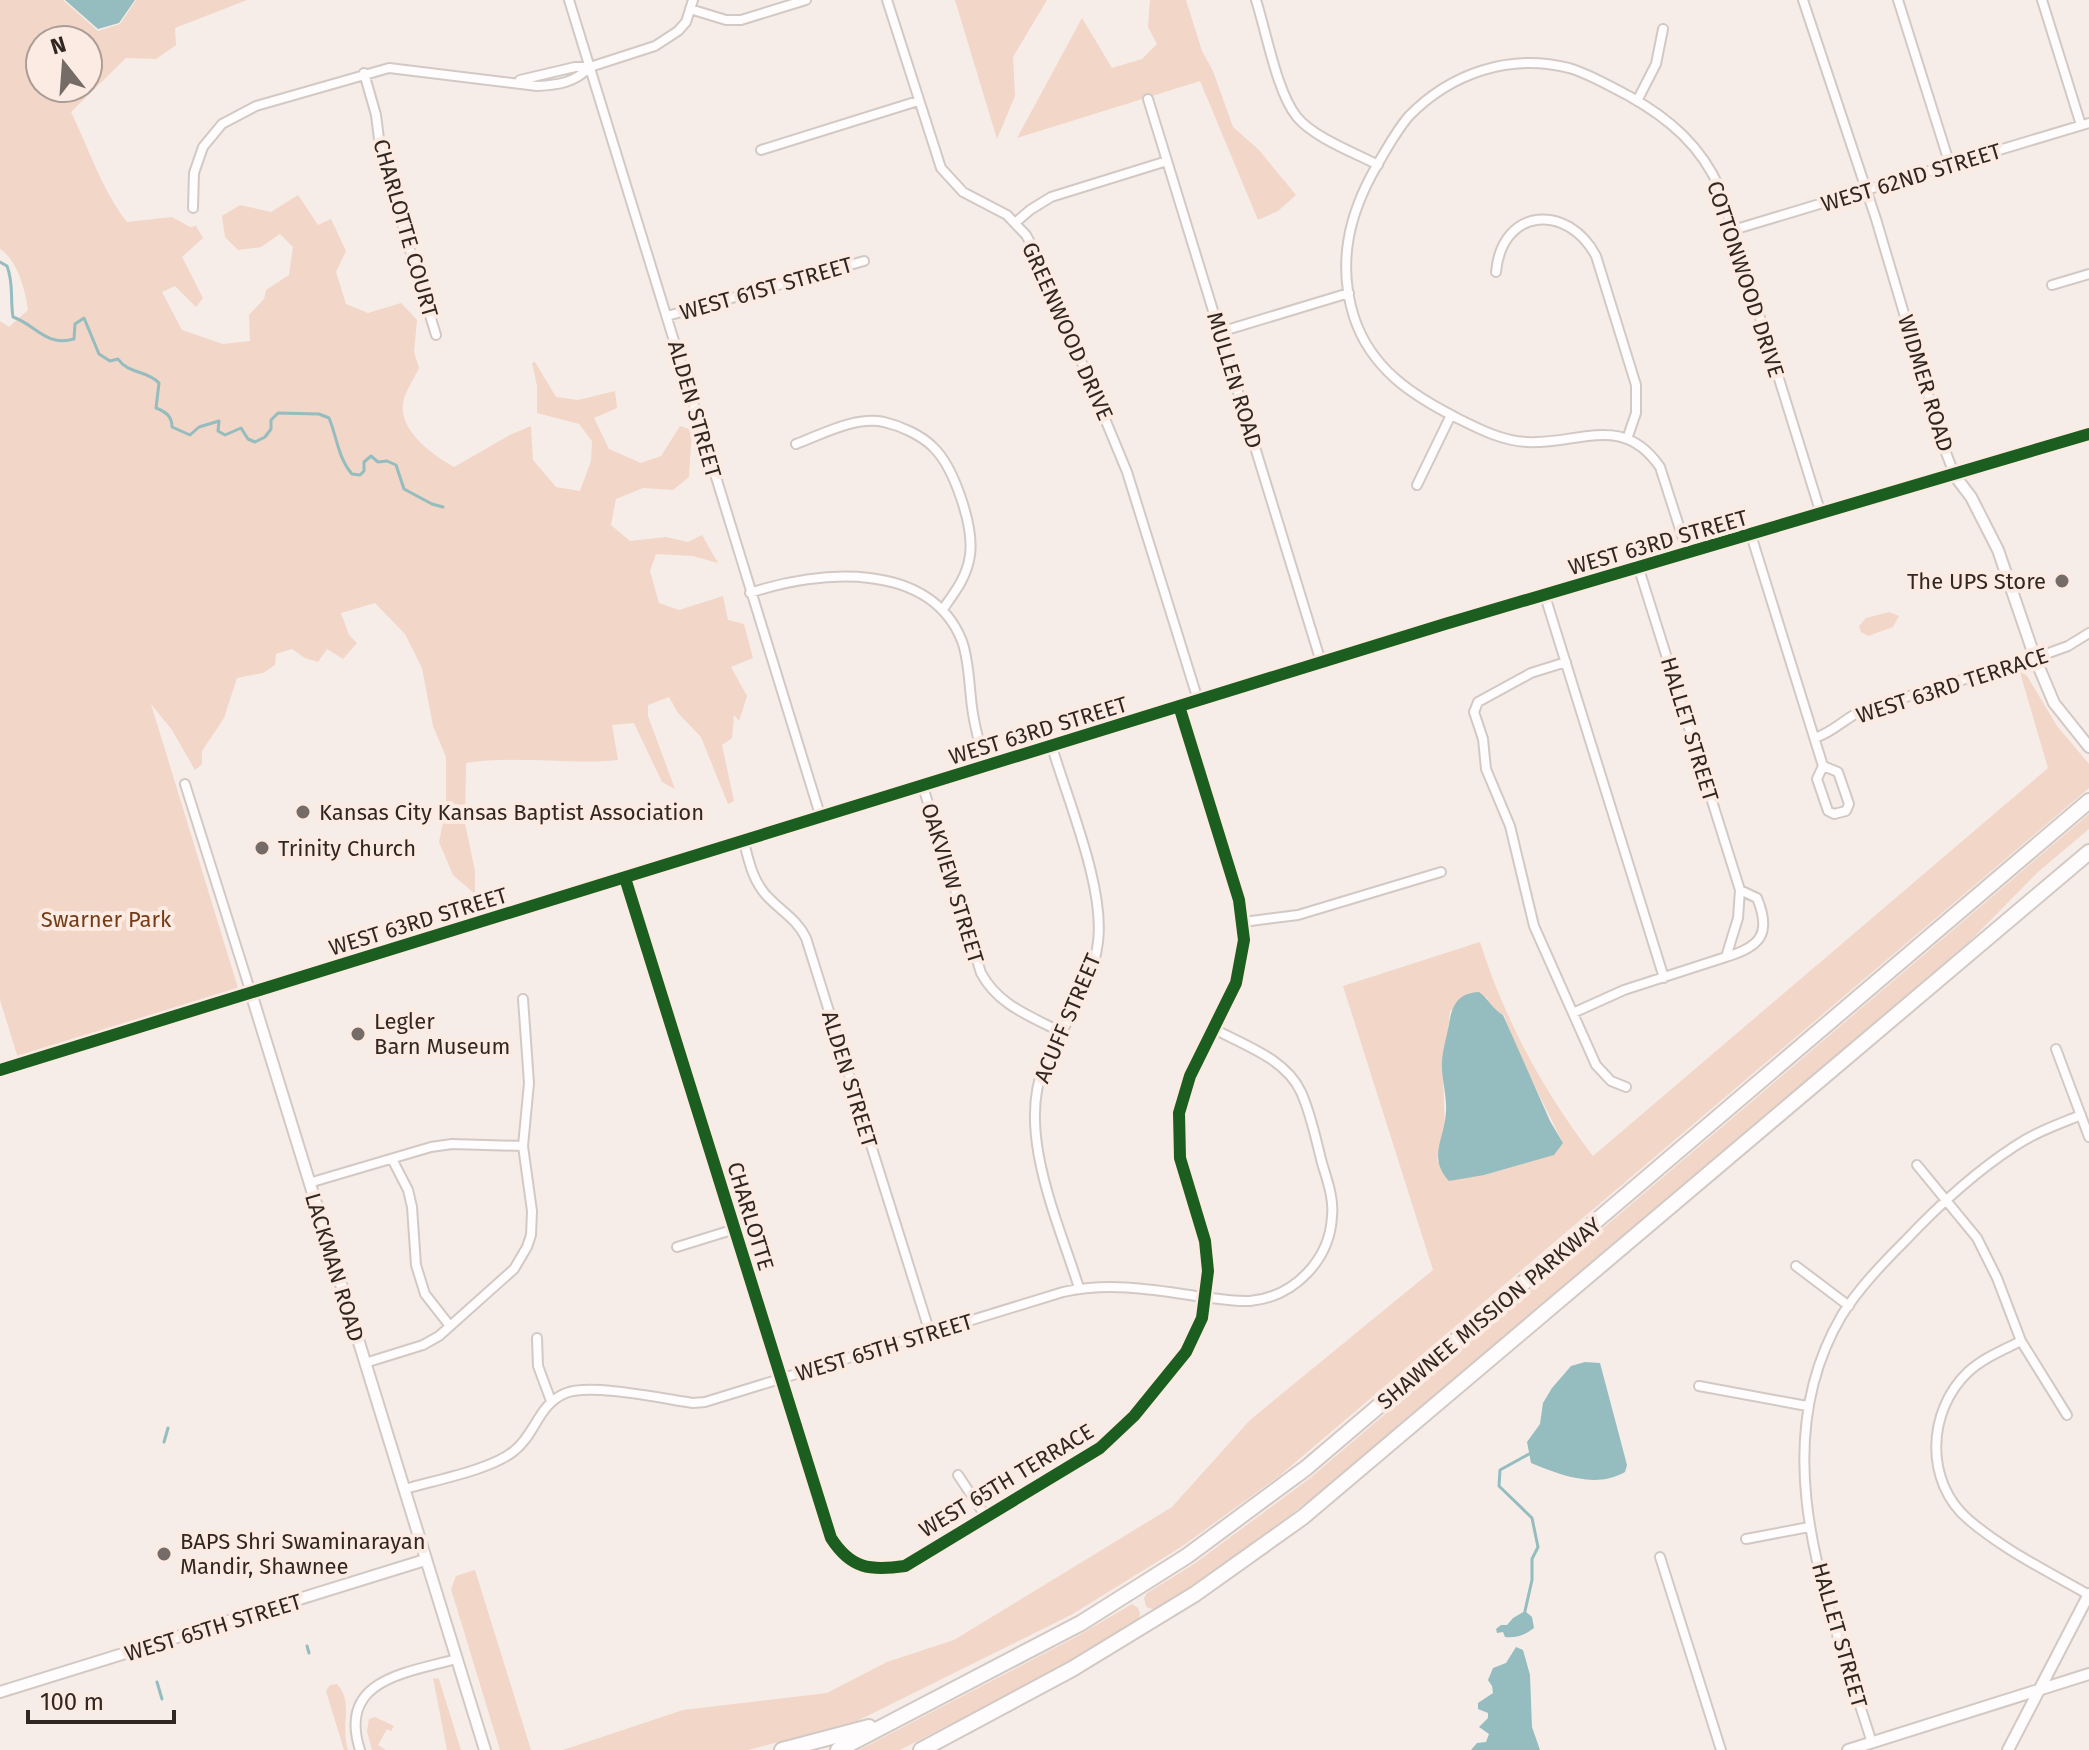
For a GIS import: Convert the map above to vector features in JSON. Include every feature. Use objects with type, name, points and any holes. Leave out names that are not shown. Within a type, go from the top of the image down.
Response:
[{"type":"highway","name":"SHAWNEE MISSION PARKWAY","points":[[838,1750],[1081,1623],[1187,1556],[1306,1468],[2089,801]]},
{"type":"highway","points":[[2026,906],[2089,839]]},
{"type":"highway","name":"SHAWNEE MISSION PARKWAY","points":[[921,1750],[1085,1662],[1195,1594],[1303,1517],[2089,852]]},
{"type":"highway","points":[[782,1750],[901,1718]]},
{"type":"street","name":"ALDEN STREET","points":[[569,0],[821,818]]},
{"type":"street","points":[[193,208],[192,184],[203,147],[222,124],[256,106],[364,73],[398,67],[510,81],[535,78],[575,67],[590,67],[667,40],[686,22],[692,5],[726,20],[741,20],[806,0]]},
{"type":"street","name":"GREENWOOD DRIVE","points":[[887,0],[934,153],[951,181],[963,192],[1007,215],[1026,235],[1038,257],[1107,417],[1127,472],[1198,700]]},
{"type":"street","points":[[1256,0],[1282,86],[1298,118],[1316,132],[1378,165]]},
{"type":"street","name":"WIDMER ROAD","points":[[1803,0],[1876,219],[1943,445],[1955,476],[1971,497],[1998,550],[2054,703],[2089,747]]},
{"type":"street","points":[[1898,0],[1950,165]]},
{"type":"street","points":[[2042,0],[2085,124]]},
{"type":"street","points":[[1637,101],[1656,64],[1663,29]]},
{"type":"street","name":"COTTONWOOD DRIVE","points":[[1627,439],[1612,433],[1550,442],[1526,442],[1490,434],[1412,394],[1378,362],[1357,325],[1345,258],[1348,236],[1361,194],[1408,118],[1431,96],[1457,79],[1480,70],[1523,63],[1569,68],[1597,79],[1669,121],[1700,152],[1720,189],[1821,514]]},
{"type":"street","name":"CHARLOTTE COURT","points":[[364,73],[376,115],[381,155],[436,335]]},
{"type":"street","name":"MULLEN ROAD","points":[[1148,99],[1321,662]]},
{"type":"street","points":[[761,150],[918,101]]},
{"type":"street","name":"WEST 62ND STREET","points":[[1733,230],[2085,124]]},
{"type":"street","points":[[1015,223],[1051,197],[1167,161]]},
{"type":"street","points":[[1496,272],[1502,243],[1512,231],[1532,220],[1555,220],[1568,225],[1589,244],[1596,256],[1636,385],[1636,413],[1627,439],[1652,456],[1660,467],[1688,554]]},
{"type":"street","name":"WEST 61ST STREET","points":[[667,316],[864,261]]},
{"type":"street","points":[[2052,285],[2089,274]]},
{"type":"street","points":[[1220,332],[1349,293]]},
{"type":"street","points":[[1417,485],[1451,415]]},
{"type":"street","points":[[796,444],[845,426],[882,422],[915,434],[933,446],[951,474],[967,521],[971,544],[965,574],[943,609]]},
{"type":"street","name":"WEST 63RD STREET","points":[[0,1070],[986,768],[1321,662],[2089,434]]},
{"type":"street","points":[[1751,535],[1823,766],[1817,779],[1828,811],[1834,814],[1846,811],[1849,804],[1838,772],[1823,766]]},
{"type":"street","name":"HALLET STREET","points":[[1639,569],[1740,890],[1738,918],[1726,957]]},
{"type":"street","points":[[750,593],[791,581],[832,576],[902,585],[932,599],[943,609],[962,642],[976,729],[986,768]]},
{"type":"street","points":[[1545,596],[1664,978]]},
{"type":"street","name":"WEST 63RD TERRACE","points":[[1815,738],[1832,732],[1863,710],[2035,658],[2068,646],[2089,633]]},
{"type":"street","points":[[1566,662],[1511,683],[1478,702],[1474,712],[1483,739],[1486,769],[1510,826],[1534,926],[1584,1044],[1596,1065],[1611,1081],[1626,1087]]},
{"type":"street","points":[[1179,706],[1239,900],[1244,940],[1238,973],[1190,1076],[1179,1113],[1180,1158],[1208,1260],[1205,1297],[1235,1301],[1266,1298],[1290,1288],[1317,1263],[1331,1230],[1333,1214],[1327,1181],[1307,1107],[1294,1079],[1274,1062],[1214,1029]]},
{"type":"street","name":"ACUFF STREET","points":[[1052,747],[1091,877],[1099,919],[1098,943],[1091,973],[1041,1074],[1035,1097],[1034,1120],[1042,1167],[1079,1288]]},
{"type":"street","name":"LACKMAN ROAD","points":[[185,784],[485,1750]]},
{"type":"street","name":"OAKVIEW STREET","points":[[923,787],[981,973],[988,986],[1010,1006],[1061,1032]]},
{"type":"street","name":"ALDEN STREET","points":[[744,842],[760,888],[791,916],[806,938],[930,1333]]},
{"type":"street","points":[[1243,922],[1298,915],[1441,872]]},
{"type":"street","name":"CHARLOTTE","points":[[625,878],[827,1528],[840,1551],[850,1560]]},
{"type":"street","name":"HALLET STREET","points":[[1573,1013],[1624,990],[1751,949],[1760,938],[1763,911],[1757,898],[1740,890]]},
{"type":"street","points":[[365,1363],[423,1345],[450,1326],[514,1269],[527,1247],[532,1211],[523,1146],[529,1083],[523,999]]},
{"type":"street","points":[[2056,1049],[2089,1137]]},
{"type":"street","name":"HALLET STREET","points":[[1872,1743],[1825,1592],[1809,1527],[1802,1459],[1807,1406],[1827,1344],[1849,1306],[1888,1258],[1946,1201],[2016,1145],[2081,1115]]},
{"type":"street","points":[[309,1183],[431,1147],[452,1144],[523,1146]]},
{"type":"street","points":[[392,1159],[408,1190],[416,1265],[425,1294],[450,1326]]},
{"type":"street","points":[[1917,1165],[1977,1238],[2021,1341],[2067,1415]]},
{"type":"street","name":"CHARLOTTE","points":[[677,1247],[735,1229]]},
{"type":"street","points":[[1796,1266],[1849,1306]]},
{"type":"street","name":"WEST 65TH STREET","points":[[551,1401],[566,1393],[585,1389],[705,1402],[1079,1288],[1109,1285],[1205,1297]]},
{"type":"street","name":"WEST 65TH TERRACE","points":[[850,1560],[862,1566],[881,1569],[905,1566],[1079,1461],[1119,1432],[1186,1352],[1202,1318],[1205,1297]]},
{"type":"street","points":[[405,1489],[506,1457],[526,1439],[544,1407],[551,1401],[538,1366],[537,1338]]},
{"type":"street","points":[[2008,1750],[2089,1595],[1968,1520],[1950,1497],[1939,1469],[1937,1429],[1952,1391],[1974,1366],[2021,1341]]},
{"type":"street","points":[[1699,1386],[1807,1406]]},
{"type":"street","points":[[958,1475],[986,1517]]},
{"type":"street","points":[[1746,1539],[1809,1527]]},
{"type":"street","points":[[1660,1557],[1721,1750]]},
{"type":"street","name":"WEST 65TH STREET","points":[[0,1692],[425,1560]]},
{"type":"street","points":[[360,1750],[355,1729],[356,1717],[373,1686],[391,1677],[456,1659]]},
{"type":"street","points":[[1848,1750],[2089,1674]]},
{"type":"green space","name":"Swarner Park","points":[[0,0],[63,0],[90,24],[24,24],[24,104],[79,104],[71,112],[103,183],[127,222],[172,217],[190,227],[196,226],[203,238],[182,257],[203,298],[196,307],[175,286],[162,292],[182,330],[223,344],[250,341],[249,315],[264,299],[266,290],[289,275],[293,247],[280,234],[261,247],[238,250],[225,237],[222,216],[240,205],[271,212],[298,195],[318,225],[331,219],[346,251],[336,272],[346,304],[368,313],[401,303],[417,320],[414,352],[419,368],[405,395],[403,414],[406,424],[420,442],[454,467],[531,426],[533,460],[556,487],[580,491],[591,461],[592,441],[579,424],[537,413],[537,386],[532,363],[535,362],[556,397],[578,400],[615,391],[617,408],[594,418],[609,449],[641,463],[661,456],[680,426],[692,430],[689,477],[673,490],[643,488],[616,499],[611,525],[630,541],[666,537],[688,542],[702,535],[718,563],[693,556],[656,554],[650,571],[659,603],[679,610],[723,596],[728,620],[744,624],[753,658],[731,667],[747,696],[739,721],[734,715],[732,738],[722,745],[734,801],[728,804],[701,737],[678,713],[669,697],[648,705],[648,716],[675,789],[662,782],[634,723],[612,725],[618,760],[466,763],[465,823],[475,871],[475,894],[453,875],[439,842],[446,807],[446,757],[433,726],[422,668],[405,634],[375,603],[341,613],[349,635],[357,643],[343,659],[327,649],[318,662],[292,649],[276,654],[275,665],[263,673],[237,678],[224,718],[202,751],[202,764],[195,770],[172,730],[151,704],[238,988],[18,1058],[0,1000],[0,321],[9,327],[28,310],[23,285],[0,249]]},
{"type":"green space","points":[[136,0],[247,0],[175,28],[176,45],[156,59],[126,58],[104,80],[104,29],[120,24]]},
{"type":"green space","points":[[955,0],[1047,0],[1013,57],[1015,96],[997,139]]},
{"type":"green space","points":[[1150,0],[1186,0],[1202,51],[1213,71],[1233,127],[1259,150],[1296,195],[1278,211],[1258,220],[1200,81],[1017,138],[1082,18],[1112,68],[1142,59],[1157,44],[1148,27]]},
{"type":"green space","points":[[1889,612],[1899,616],[1893,627],[1868,636],[1861,632],[1859,626],[1866,618]]},
{"type":"green space","points":[[2019,669],[2027,676],[2057,726],[2089,764],[2089,788],[1278,1477],[1181,1547],[1071,1615],[855,1722],[748,1750],[563,1750],[683,1710],[827,1693],[887,1662],[954,1640],[1172,1507],[1250,1420],[1433,1270],[1343,986],[1480,942],[1501,999],[1527,1054],[1593,1156],[2048,768]],"holes":[[[1486,997],[1494,1010],[1504,1015],[1517,1050],[1563,1143],[1534,1160],[1484,1175],[1437,1161],[1445,1126],[1443,1079],[1450,1011]]]},
{"type":"green space","points":[[2089,814],[2089,829],[2038,872],[1970,941],[1385,1439],[1301,1507],[1215,1570],[1155,1610],[1146,1607],[1144,1598],[1147,1593],[1194,1564],[1309,1479]]},
{"type":"green space","points":[[475,1570],[531,1750],[500,1750],[451,1589],[456,1576]]},
{"type":"green space","points":[[1132,1604],[1140,1614],[1138,1622],[1022,1687],[900,1750],[859,1750],[1074,1638]]},
{"type":"green space","points":[[433,1678],[439,1679],[461,1750],[447,1750]]},
{"type":"green space","points":[[337,1684],[345,1699],[348,1750],[344,1750],[326,1691],[330,1685]]},
{"type":"green space","points":[[375,1717],[394,1726],[391,1731],[387,1729],[378,1745],[386,1750],[372,1750],[367,1731],[369,1719]]},
{"type":"water","points":[[65,0],[135,0],[119,23],[104,27],[104,24],[92,24]]},
{"type":"water","points":[[1479,992],[1503,1015],[1550,1121],[1563,1143],[1554,1155],[1484,1175],[1449,1181],[1438,1156],[1446,1111],[1443,1051],[1454,1006],[1466,995]]},
{"type":"water","points":[[1585,1362],[1600,1363],[1627,1465],[1625,1472],[1614,1477],[1590,1480],[1566,1476],[1531,1463],[1527,1442],[1540,1424],[1543,1403],[1571,1366]]},
{"type":"water","points":[[1525,1611],[1532,1617],[1534,1628],[1513,1637],[1505,1637],[1503,1632],[1497,1633],[1496,1629],[1501,1625],[1507,1625]]},
{"type":"water","points":[[1516,1647],[1523,1650],[1530,1675],[1532,1727],[1540,1750],[1471,1750],[1477,1743],[1486,1742],[1489,1734],[1479,1727],[1488,1718],[1488,1713],[1478,1709],[1478,1703],[1493,1693],[1488,1680],[1493,1668],[1506,1663]]},
{"type":"waterway","points":[[0,262],[7,266],[9,273],[13,317],[48,338],[64,341],[74,339],[75,324],[84,318],[99,354],[110,361],[118,359],[159,383],[156,408],[168,415],[172,427],[190,435],[199,427],[219,421],[218,431],[225,435],[241,428],[248,439],[255,442],[265,437],[271,429],[271,420],[278,413],[319,414],[329,418],[341,454],[352,474],[360,475],[364,471],[364,462],[371,456],[378,462],[387,461],[396,465],[404,489],[443,507]]},
{"type":"waterway","points":[[164,1442],[168,1428]]},
{"type":"waterway","points":[[1525,1611],[1532,1580],[1532,1559],[1538,1547],[1532,1518],[1499,1486],[1500,1470],[1529,1454]]},
{"type":"waterway","points":[[307,1646],[309,1653]]},
{"type":"waterway","points":[[157,1682],[162,1699]]},
{"type":"cycle path","points":[[0,1070],[1445,624],[2089,434]]},
{"type":"cycle path","points":[[625,878],[831,1538],[846,1556],[862,1566],[905,1566],[1100,1448],[1134,1416],[1186,1352],[1202,1318],[1208,1271],[1205,1241],[1180,1158],[1179,1113],[1190,1076],[1236,983],[1244,940],[1239,900],[1179,706]]},
{"type":"place","name":"The UPS Store","points":[[2062,581]]},
{"type":"place","name":"Kansas City Kansas Baptist Association","points":[[303,812]]},
{"type":"place","name":"Trinity Church","points":[[262,848]]},
{"type":"place","name":"Legler Barn Museum","points":[[358,1034]]},
{"type":"place","name":"BAPS Shri Swaminarayan Mandir, Shawnee","points":[[164,1554]]}]
